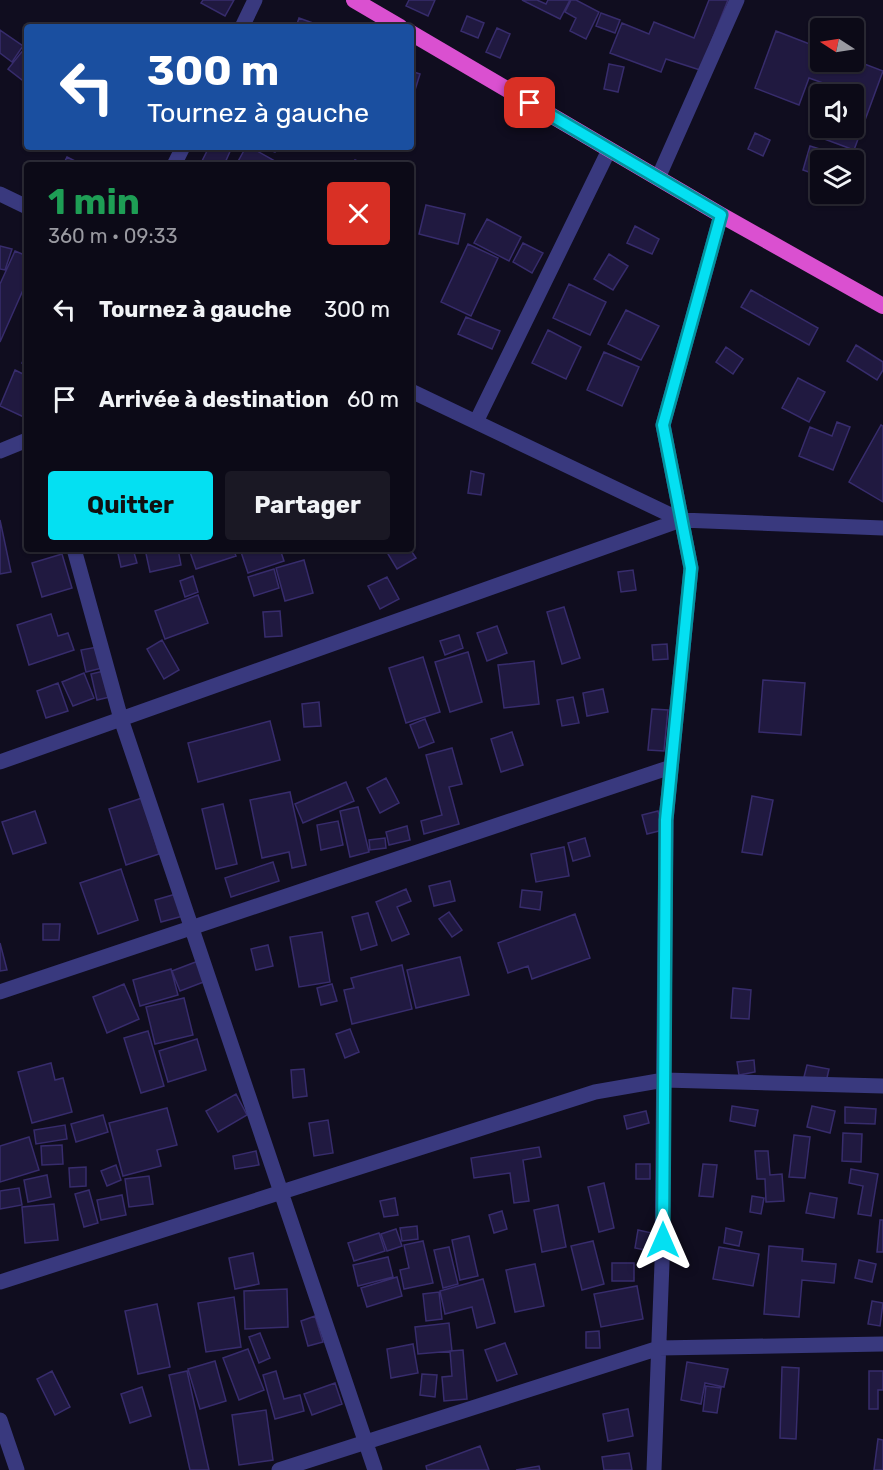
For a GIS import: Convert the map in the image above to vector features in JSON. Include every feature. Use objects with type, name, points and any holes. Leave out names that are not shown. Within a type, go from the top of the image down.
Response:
[{"type":"highway","points":[[354,0],[395,24]]},
{"type":"highway","points":[[414,35],[721,215],[883,306]]},
{"type":"street","points":[[243,24],[255,0]]},
{"type":"street","points":[[658,178],[738,0]]},
{"type":"street","points":[[476,422],[609,150]]},
{"type":"street","points":[[0,194],[24,206]]},
{"type":"street","points":[[654,1470],[662,1263],[666,820],[691,568],[663,425],[721,215]]},
{"type":"street","points":[[414,392],[681,520]]},
{"type":"street","points":[[0,450],[24,441]]},
{"type":"street","points":[[0,762],[681,520],[883,528]]},
{"type":"street","points":[[75,552],[122,719],[194,927],[375,1470]]},
{"type":"street","points":[[0,992],[671,766]]},
{"type":"street","points":[[0,1282],[595,1092],[664,1080],[883,1086]]},
{"type":"street","points":[[279,1470],[659,1348],[883,1344]]},
{"type":"street","points":[[0,1420],[17,1470]]},
{"type":"building","points":[[203,0],[234,0],[225,16],[201,3]]},
{"type":"building","points":[[409,0],[435,0],[428,16],[406,6]]},
{"type":"building","points":[[522,0],[537,0],[546,4],[548,0],[570,0],[560,19]]},
{"type":"building","points":[[571,0],[576,0],[599,12],[586,39],[570,31],[576,18],[565,12]]},
{"type":"building","points":[[709,0],[728,0],[700,70],[666,59],[661,72],[610,53],[622,23],[649,34],[654,22],[694,38]]},
{"type":"building","points":[[601,13],[620,20],[615,33],[596,26]]},
{"type":"building","points":[[467,16],[484,23],[478,38],[461,31]]},
{"type":"building","points":[[299,18],[316,24],[297,24]]},
{"type":"building","points":[[497,28],[510,34],[500,58],[486,52]]},
{"type":"building","points":[[0,30],[23,46],[12,62],[0,53]]},
{"type":"building","points":[[776,31],[810,44],[810,72],[864,72],[864,64],[883,71],[864,123],[864,84],[826,84],[809,78],[799,105],[755,88]]},
{"type":"building","points":[[24,49],[24,81],[8,69]]},
{"type":"building","points":[[609,64],[624,67],[618,92],[604,89]]},
{"type":"building","points":[[414,72],[420,74],[414,90]]},
{"type":"building","points":[[755,133],[770,140],[763,156],[748,149]]},
{"type":"building","points":[[822,138],[858,138],[854,150]]},
{"type":"building","points":[[810,146],[823,150],[810,150],[810,172],[803,170]]},
{"type":"building","points":[[208,150],[231,150],[225,162],[202,162]]},
{"type":"building","points":[[244,150],[255,150],[275,161],[274,162],[238,162]]},
{"type":"building","points":[[67,157],[77,162],[64,162]]},
{"type":"building","points":[[426,205],[465,214],[458,244],[419,234]]},
{"type":"building","points":[[487,219],[521,237],[509,261],[474,243]]},
{"type":"building","points":[[635,226],[659,239],[652,254],[627,243]]},
{"type":"building","points":[[523,243],[543,253],[532,273],[513,262]]},
{"type":"building","points":[[468,244],[498,258],[471,316],[441,302]]},
{"type":"building","points":[[0,246],[12,249],[5,270],[0,269]]},
{"type":"building","points":[[15,251],[24,255],[24,288],[0,342],[0,284]]},
{"type":"building","points":[[609,254],[628,266],[613,290],[594,279]]},
{"type":"building","points":[[569,284],[606,302],[590,335],[553,318]]},
{"type":"building","points":[[751,290],[818,328],[809,345],[741,307]]},
{"type":"building","points":[[626,310],[659,326],[641,360],[608,344]]},
{"type":"building","points":[[466,317],[500,331],[492,349],[458,334]]},
{"type":"building","points":[[548,330],[581,347],[566,379],[532,363]]},
{"type":"building","points":[[856,345],[883,362],[883,370],[877,380],[847,361]]},
{"type":"building","points":[[726,347],[743,359],[733,374],[716,362]]},
{"type":"building","points":[[604,352],[639,367],[622,406],[587,390]]},
{"type":"building","points":[[15,370],[24,374],[24,417],[0,406]]},
{"type":"building","points":[[798,378],[825,392],[809,422],[782,408]]},
{"type":"building","points":[[837,422],[850,427],[833,470],[799,456],[810,427],[832,436]]},
{"type":"building","points":[[881,425],[883,426],[883,502],[849,482]]},
{"type":"building","points":[[471,471],[484,474],[481,495],[468,493]]},
{"type":"building","points":[[0,520],[11,572],[0,574]]},
{"type":"building","points":[[118,552],[134,552],[137,563],[121,567]]},
{"type":"building","points":[[146,552],[179,552],[181,565],[150,572]]},
{"type":"building","points":[[190,552],[234,552],[236,556],[196,569]]},
{"type":"building","points":[[241,552],[281,552],[284,561],[248,573]]},
{"type":"building","points":[[387,552],[412,552],[416,558],[397,569]]},
{"type":"building","points":[[62,554],[72,588],[42,597],[32,563]]},
{"type":"building","points":[[304,560],[313,593],[285,601],[276,568]]},
{"type":"building","points":[[274,569],[279,588],[254,596],[248,577]]},
{"type":"building","points":[[633,570],[636,590],[621,592],[618,572]]},
{"type":"building","points":[[193,576],[198,592],[185,597],[180,581]]},
{"type":"building","points":[[387,577],[399,599],[380,609],[368,586]]},
{"type":"building","points":[[198,595],[208,623],[165,639],[155,611]]},
{"type":"building","points":[[564,607],[580,658],[562,664],[547,612]]},
{"type":"building","points":[[280,611],[282,636],[265,637],[263,612]]},
{"type":"building","points":[[51,614],[58,636],[68,633],[74,650],[29,665],[17,625]]},
{"type":"building","points":[[497,626],[507,653],[487,661],[477,633]]},
{"type":"building","points":[[459,635],[463,648],[445,655],[440,641]]},
{"type":"building","points":[[162,640],[179,670],[164,679],[147,649]]},
{"type":"building","points":[[667,644],[668,659],[653,660],[652,645]]},
{"type":"building","points":[[97,647],[102,668],[86,672],[81,650]]},
{"type":"building","points":[[468,652],[482,702],[450,712],[435,662]]},
{"type":"building","points":[[423,657],[440,712],[406,723],[389,668]]},
{"type":"building","points":[[534,661],[539,704],[504,708],[498,665]]},
{"type":"building","points":[[108,670],[114,696],[97,700],[91,674]]},
{"type":"building","points":[[84,673],[94,698],[73,706],[62,682]]},
{"type":"building","points":[[763,680],[805,683],[801,735],[759,732]]},
{"type":"building","points":[[58,683],[68,711],[46,718],[37,691]]},
{"type":"building","points":[[603,689],[608,712],[587,716],[583,693]]},
{"type":"building","points":[[573,697],[579,723],[562,726],[557,700]]},
{"type":"building","points":[[319,702],[321,726],[304,727],[302,704]]},
{"type":"building","points":[[652,709],[668,710],[664,751],[648,750]]},
{"type":"building","points":[[425,719],[434,742],[419,748],[410,725]]},
{"type":"building","points":[[270,721],[280,760],[198,782],[188,743]]},
{"type":"building","points":[[512,732],[523,765],[501,772],[491,739]]},
{"type":"building","points":[[452,748],[462,784],[449,787],[459,824],[424,834],[421,821],[442,815],[426,755]]},
{"type":"building","points":[[386,778],[399,803],[380,813],[367,788]]},
{"type":"building","points":[[346,782],[354,801],[303,823],[295,804]]},
{"type":"building","points":[[290,792],[306,865],[292,868],[289,852],[262,858],[250,800]]},
{"type":"building","points":[[752,796],[773,800],[762,855],[742,852]]},
{"type":"building","points":[[142,798],[159,854],[126,865],[109,809]]},
{"type":"building","points":[[223,804],[237,864],[216,869],[202,809]]},
{"type":"building","points":[[358,807],[369,852],[350,857],[340,811]]},
{"type":"building","points":[[35,811],[46,843],[13,854],[2,822]]},
{"type":"building","points":[[658,811],[663,830],[647,834],[642,815]]},
{"type":"building","points":[[338,821],[343,845],[321,850],[317,825]]},
{"type":"building","points":[[407,826],[410,840],[389,845],[386,832]]},
{"type":"building","points":[[385,838],[386,848],[370,850],[369,840]]},
{"type":"building","points":[[585,838],[590,856],[573,861],[568,843]]},
{"type":"building","points":[[564,847],[569,876],[536,882],[531,854]]},
{"type":"building","points":[[273,862],[279,881],[231,897],[225,878]]},
{"type":"building","points":[[121,869],[138,920],[98,934],[80,883]]},
{"type":"building","points":[[450,881],[455,901],[434,906],[429,886]]},
{"type":"building","points":[[406,889],[411,901],[397,907],[409,934],[392,941],[376,902]]},
{"type":"building","points":[[522,890],[542,892],[540,910],[520,907]]},
{"type":"building","points":[[176,894],[183,916],[161,922],[155,900]]},
{"type":"building","points":[[449,912],[462,930],[452,937],[439,919]]},
{"type":"building","points":[[368,913],[377,945],[361,950],[352,917]]},
{"type":"building","points":[[575,914],[590,958],[532,979],[528,966],[508,973],[498,943]]},
{"type":"building","points":[[43,924],[60,924],[59,940],[43,940]]},
{"type":"building","points":[[322,932],[330,982],[299,987],[290,937]]},
{"type":"building","points":[[0,943],[7,970],[0,971]]},
{"type":"building","points":[[268,945],[273,966],[256,970],[251,949]]},
{"type":"building","points":[[460,957],[469,995],[416,1008],[407,970]]},
{"type":"building","points":[[206,958],[214,978],[180,991],[172,971]]},
{"type":"building","points":[[402,965],[412,1009],[352,1024],[344,990],[354,988],[351,978]]},
{"type":"building","points":[[171,969],[178,995],[140,1006],[133,980]]},
{"type":"building","points":[[124,984],[139,1019],[107,1033],[93,997]]},
{"type":"building","points":[[332,984],[337,1001],[321,1005],[317,988]]},
{"type":"building","points":[[733,988],[751,990],[749,1019],[731,1018]]},
{"type":"building","points":[[184,998],[193,1035],[155,1044],[146,1007]]},
{"type":"building","points":[[350,1029],[359,1052],[345,1058],[336,1034]]},
{"type":"building","points":[[148,1031],[164,1086],[141,1093],[124,1038]]},
{"type":"building","points":[[197,1039],[206,1070],[168,1082],[159,1051]]},
{"type":"building","points":[[754,1060],[755,1072],[739,1075],[737,1062]]},
{"type":"building","points":[[51,1063],[55,1080],[63,1078],[72,1112],[32,1123],[18,1072]]},
{"type":"building","points":[[807,1065],[829,1069],[826,1082],[804,1077]]},
{"type":"building","points":[[304,1069],[307,1096],[293,1098],[291,1070]]},
{"type":"building","points":[[236,1094],[247,1115],[218,1132],[206,1111]]},
{"type":"building","points":[[732,1106],[758,1110],[755,1126],[730,1121]]},
{"type":"building","points":[[812,1106],[835,1111],[830,1133],[807,1127]]},
{"type":"building","points":[[845,1107],[876,1109],[875,1124],[845,1123]]},
{"type":"building","points":[[167,1108],[177,1145],[157,1150],[161,1166],[123,1176],[109,1123]]},
{"type":"building","points":[[646,1111],[649,1123],[627,1129],[624,1116]]},
{"type":"building","points":[[103,1115],[108,1132],[76,1142],[71,1124]]},
{"type":"building","points":[[328,1120],[333,1153],[314,1156],[309,1123]]},
{"type":"building","points":[[65,1125],[67,1139],[36,1144],[34,1130]]},
{"type":"building","points":[[843,1133],[862,1134],[861,1162],[842,1161]]},
{"type":"building","points":[[794,1135],[810,1137],[805,1178],[789,1177]]},
{"type":"building","points":[[29,1137],[39,1170],[0,1182],[0,1146]]},
{"type":"building","points":[[62,1145],[63,1164],[42,1165],[41,1146]]},
{"type":"building","points":[[539,1147],[541,1157],[523,1160],[529,1201],[514,1203],[510,1173],[474,1178],[471,1158]]},
{"type":"building","points":[[256,1151],[259,1165],[235,1169],[233,1156]]},
{"type":"building","points":[[755,1151],[768,1151],[770,1175],[782,1174],[784,1201],[766,1202],[765,1179],[757,1179]]},
{"type":"building","points":[[636,1164],[650,1164],[650,1179],[636,1179]]},
{"type":"building","points":[[703,1164],[717,1165],[713,1197],[699,1196]]},
{"type":"building","points":[[116,1165],[121,1180],[107,1186],[101,1171]]},
{"type":"building","points":[[86,1167],[86,1186],[70,1187],[69,1168]]},
{"type":"building","points":[[851,1169],[878,1174],[871,1216],[858,1214],[863,1186],[849,1183]]},
{"type":"building","points":[[47,1175],[51,1197],[28,1202],[24,1180]]},
{"type":"building","points":[[149,1176],[153,1204],[129,1207],[125,1179]]},
{"type":"building","points":[[604,1183],[614,1228],[599,1232],[588,1187]]},
{"type":"building","points":[[19,1188],[22,1205],[0,1209],[0,1191]]},
{"type":"building","points":[[89,1190],[98,1223],[84,1227],[75,1194]]},
{"type":"building","points":[[810,1193],[837,1198],[834,1218],[806,1213]]},
{"type":"building","points":[[122,1195],[126,1215],[101,1220],[97,1200]]},
{"type":"building","points":[[752,1196],[764,1198],[761,1214],[750,1212]]},
{"type":"building","points":[[395,1198],[398,1215],[384,1217],[380,1201]]},
{"type":"building","points":[[54,1204],[58,1240],[25,1243],[22,1207]]},
{"type":"building","points":[[558,1205],[566,1247],[542,1252],[534,1210]]},
{"type":"building","points":[[502,1211],[507,1229],[494,1233],[489,1215]]},
{"type":"building","points":[[880,1220],[883,1220],[883,1252],[877,1252]]},
{"type":"building","points":[[417,1226],[418,1239],[402,1241],[400,1228]]},
{"type":"building","points":[[726,1228],[742,1232],[739,1246],[724,1243]]},
{"type":"building","points":[[396,1229],[402,1246],[387,1251],[381,1234]]},
{"type":"building","points":[[638,1230],[652,1233],[650,1251],[635,1248]]},
{"type":"building","points":[[379,1233],[385,1251],[354,1261],[348,1243]]},
{"type":"building","points":[[469,1236],[478,1276],[460,1280],[452,1240]]},
{"type":"building","points":[[423,1241],[433,1283],[404,1289],[400,1270],[409,1268],[404,1245]]},
{"type":"building","points":[[593,1241],[604,1284],[582,1290],[571,1246]]},
{"type":"building","points":[[769,1246],[803,1249],[802,1261],[836,1264],[834,1283],[802,1280],[799,1317],[764,1314]]},
{"type":"building","points":[[449,1247],[458,1284],[443,1288],[434,1250]]},
{"type":"building","points":[[719,1247],[759,1254],[753,1286],[713,1279]]},
{"type":"building","points":[[253,1253],[259,1284],[235,1289],[229,1258]]},
{"type":"building","points":[[388,1257],[393,1277],[358,1286],[353,1265]]},
{"type":"building","points":[[859,1260],[876,1264],[872,1282],[855,1278]]},
{"type":"building","points":[[612,1263],[634,1263],[634,1281],[612,1281]]},
{"type":"building","points":[[535,1264],[544,1306],[515,1312],[506,1270]]},
{"type":"building","points":[[397,1277],[402,1296],[367,1307],[361,1288]]},
{"type":"building","points":[[483,1279],[495,1323],[477,1328],[472,1307],[445,1314],[440,1291]]},
{"type":"building","points":[[637,1286],[643,1319],[601,1327],[594,1294]]},
{"type":"building","points":[[287,1289],[288,1327],[245,1329],[244,1291]]},
{"type":"building","points":[[439,1292],[442,1319],[426,1321],[423,1294]]},
{"type":"building","points":[[234,1297],[241,1347],[206,1352],[198,1303]]},
{"type":"building","points":[[872,1301],[883,1303],[880,1326],[868,1324]]},
{"type":"building","points":[[157,1304],[170,1367],[138,1374],[125,1311]]},
{"type":"building","points":[[315,1316],[323,1342],[308,1346],[301,1321]]},
{"type":"building","points":[[449,1323],[452,1351],[418,1354],[415,1327]]},
{"type":"building","points":[[599,1331],[600,1348],[586,1348],[586,1332]]},
{"type":"building","points":[[260,1333],[270,1358],[259,1363],[249,1337]]},
{"type":"building","points":[[505,1343],[517,1374],[497,1381],[485,1350]]},
{"type":"building","points":[[413,1344],[418,1373],[391,1378],[387,1349]]},
{"type":"building","points":[[248,1349],[264,1390],[239,1400],[223,1358]]},
{"type":"building","points":[[463,1350],[467,1399],[444,1401],[442,1377],[452,1376],[450,1351]]},
{"type":"building","points":[[215,1361],[226,1401],[200,1409],[188,1369]]},
{"type":"building","points":[[687,1362],[728,1369],[724,1387],[705,1383],[701,1404],[681,1400]]},
{"type":"building","points":[[782,1367],[799,1368],[796,1439],[780,1438]]},
{"type":"building","points":[[52,1371],[70,1407],[55,1415],[37,1379]]},
{"type":"building","points":[[187,1371],[209,1470],[190,1470],[169,1375]]},
{"type":"building","points":[[276,1371],[284,1399],[300,1395],[304,1411],[275,1419],[263,1375]]},
{"type":"building","points":[[869,1371],[883,1371],[883,1390],[878,1390],[878,1409],[869,1409]]},
{"type":"building","points":[[422,1374],[437,1375],[435,1397],[420,1395]]},
{"type":"building","points":[[335,1383],[342,1404],[312,1415],[304,1394]]},
{"type":"building","points":[[706,1386],[721,1388],[717,1413],[703,1411]]},
{"type":"building","points":[[142,1387],[151,1416],[130,1423],[121,1394]]},
{"type":"building","points":[[628,1409],[633,1436],[608,1441],[603,1414]]},
{"type":"building","points":[[266,1410],[273,1460],[239,1465],[232,1415]]},
{"type":"building","points":[[878,1439],[883,1440],[883,1470],[874,1470]]},
{"type":"building","points":[[480,1446],[489,1470],[427,1470],[426,1466]]},
{"type":"building","points":[[629,1453],[632,1470],[604,1470],[602,1457]]},
{"type":"building","points":[[539,1466],[540,1470],[516,1470]]},
{"type":"route","points":[[530,103],[721,215],[663,425],[691,568],[666,820],[663,1240]]}]
